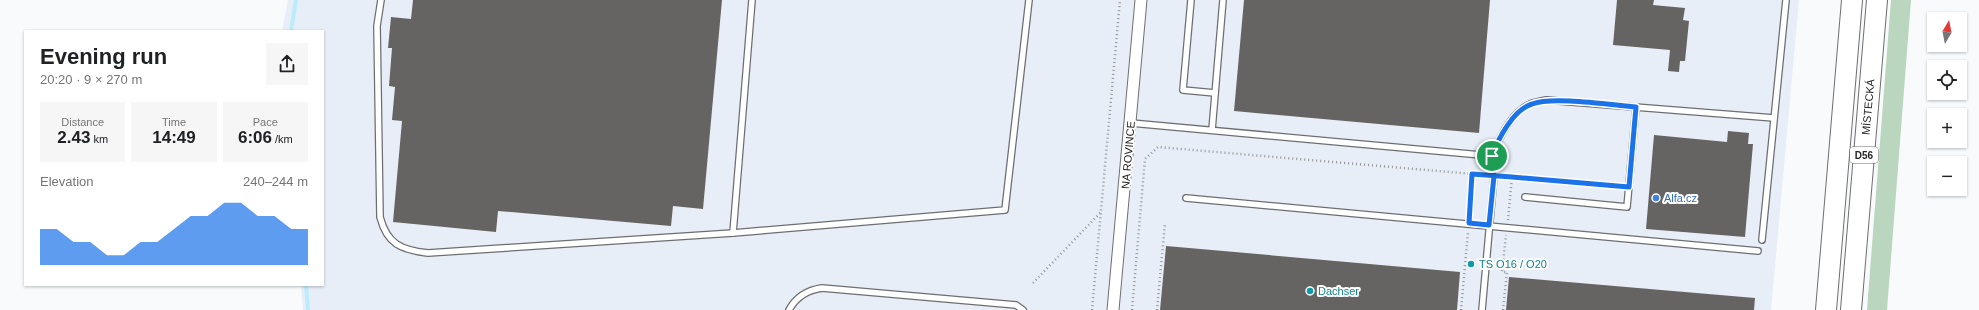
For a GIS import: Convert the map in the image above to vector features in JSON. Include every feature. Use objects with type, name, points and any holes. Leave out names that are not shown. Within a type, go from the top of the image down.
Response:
[{"type":"highway","name":"D56","points":[[1826,310],[1852,0]]},
{"type":"highway","name":"MÍSTECKÁ","points":[[1851,310],[1876,0]]},
{"type":"street","name":"NA ROVINCE","points":[[1113,310],[1141,0]]},
{"type":"lane","points":[[381,0],[377,26],[380,217],[383,230],[390,240],[405,249],[428,254],[733,233],[1005,210],[1029,0]]},
{"type":"lane","points":[[733,233],[752,0]]},
{"type":"lane","points":[[1191,0],[1184,90],[1215,93]]},
{"type":"lane","points":[[1212,130],[1222,0]]},
{"type":"lane","points":[[1762,240],[1786,0]]},
{"type":"lane","points":[[1482,310],[1494,176],[1492,156],[1499,138],[1519,112],[1530,104],[1546,100],[1774,118]]},
{"type":"lane","points":[[1525,197],[1627,207],[1636,107]]},
{"type":"lane","points":[[1131,123],[1492,156]]},
{"type":"lane","points":[[1186,198],[1469,223],[1758,251]]},
{"type":"lane","points":[[789,310],[799,297],[811,290],[822,288],[1016,305],[1023,310]]},
{"type":"path","points":[[1092,310],[1120,0]]},
{"type":"path","points":[[1132,310],[1145,159],[1158,147],[1629,187]]},
{"type":"path","points":[[1461,310],[1472,174]]},
{"type":"path","points":[[1033,283],[1101,212]]},
{"type":"path","points":[[1157,310],[1165,223]]},
{"type":"path","points":[[1503,310],[1506,272]]},
{"type":"shaded area","points":[[288,0],[1799,0],[1771,310],[303,310],[301,286],[324,286],[324,30],[282,30]]},
{"type":"green space","points":[[1891,0],[1911,0],[1887,310],[1867,310]]},
{"type":"building","points":[[413,0],[722,0],[703,209],[673,206],[671,226],[498,211],[496,232],[393,222],[402,121],[392,120],[395,87],[389,86],[392,48],[388,48],[391,17],[411,19]]},
{"type":"building","points":[[1244,0],[1490,0],[1479,133],[1234,111]]},
{"type":"building","points":[[1617,0],[1654,0],[1653,5],[1685,8],[1683,20],[1689,21],[1685,61],[1680,61],[1679,72],[1668,71],[1670,50],[1613,45]]},
{"type":"building","points":[[1728,131],[1749,133],[1748,144],[1753,144],[1745,237],[1646,229],[1654,135],[1727,142]]},
{"type":"building","name":"Dachser","points":[[1166,246],[1460,272],[1457,310],[1160,310]]},
{"type":"building","points":[[1509,277],[1755,298],[1754,310],[1506,310]]},
{"type":"waterway","points":[[291,30],[296,0]]},
{"type":"waterway","points":[[306,286],[308,310]]},
{"type":"place","name":"Alfa.cz","points":[[1656,198]]},
{"type":"place","name":"TS O16 / O20","points":[[1471,264]]},
{"type":"place","name":"Dachser","points":[[1310,291]]},
{"type":"route","points":[[1492,156],[1494,176],[1489,225],[1469,223],[1472,174],[1494,176],[1512,177],[1629,187],[1636,107],[1546,100],[1530,104],[1519,112],[1499,138],[1492,156]]}]
